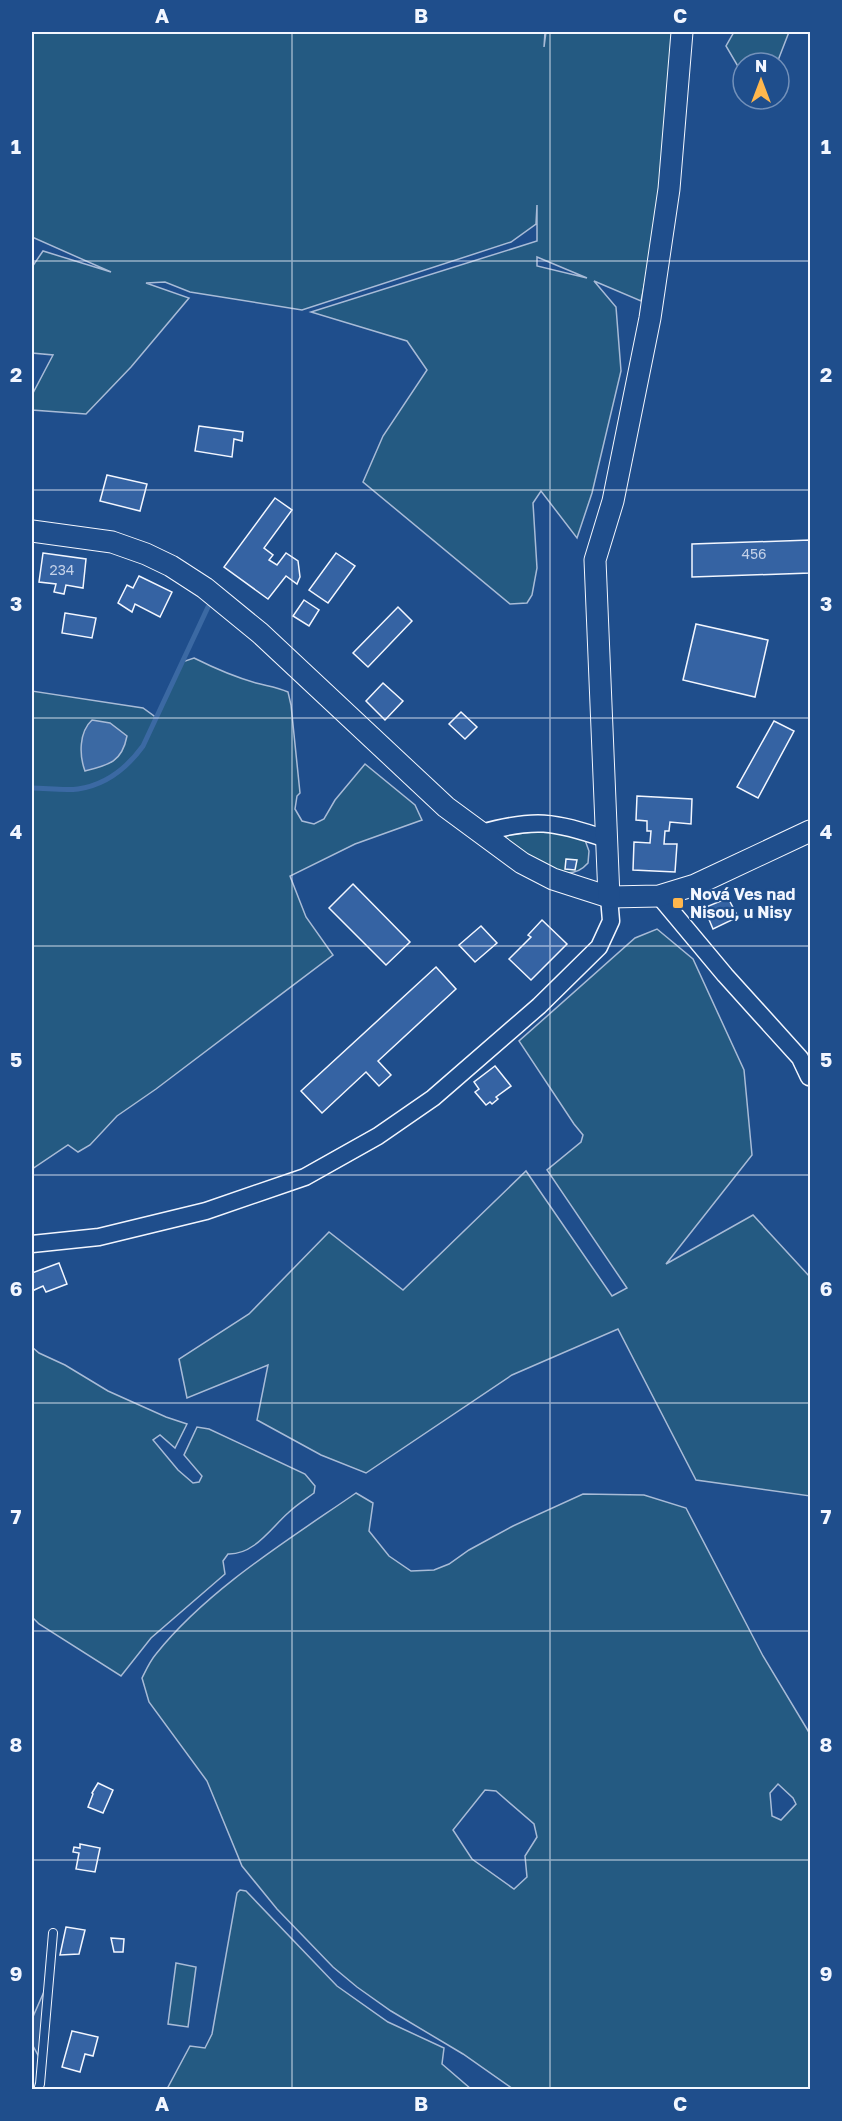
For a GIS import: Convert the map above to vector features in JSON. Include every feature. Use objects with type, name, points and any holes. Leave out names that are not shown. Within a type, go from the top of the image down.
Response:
[{"type":"street","points":[[32,1244],[99,1237],[206,1211],[304,1177],[378,1137],[433,1098],[539,1006],[599,947],[611,921],[595,560],[613,501],[650,318],[669,189],[682,32]]},
{"type":"street","points":[[32,531],[112,542],[171,566],[205,588],[260,633],[446,807],[522,863],[553,879],[609,897],[659,896],[695,885],[810,831]]},
{"type":"street","points":[[481,833],[512,824],[544,822],[571,827],[606,839]]},
{"type":"street","points":[[659,896],[725,975],[801,1058],[809,1077]]},
{"type":"lane","points":[[38,2090],[53,1933]]},
{"type":"shaded area","points":[[32,32],[545,32],[544,47],[546,32],[676,32],[667,176],[641,301],[594,281],[616,307],[621,371],[592,493],[577,538],[541,491],[533,503],[537,568],[532,595],[527,603],[510,604],[363,482],[383,436],[427,370],[407,341],[311,312],[537,241],[537,205],[536,224],[511,242],[302,310],[190,292],[165,282],[146,283],[189,298],[131,367],[86,414],[32,410],[32,395],[53,355],[32,353],[32,267],[43,251],[111,272],[32,237]],"holes":[[[537,257],[587,278],[537,266]]]},
{"type":"shaded area","points":[[734,32],[789,32],[782,51],[731,51],[731,55],[726,46]]},
{"type":"shaded area","points":[[194,658],[240,678],[288,692],[300,793],[297,796],[295,809],[302,821],[314,824],[324,819],[335,800],[365,764],[415,805],[422,820],[355,844],[290,876],[306,917],[333,955],[117,1116],[90,1145],[78,1152],[68,1145],[32,1169],[32,691],[143,708],[157,718],[182,662]]},
{"type":"shaded area","points":[[92,720],[110,723],[127,736],[118,757],[101,767],[85,771],[81,744],[82,737]]},
{"type":"shaded area","points":[[533,832],[563,833],[585,840],[589,851],[588,863],[578,871],[568,873],[556,871],[533,860],[504,837]]},
{"type":"shaded area","points":[[657,929],[693,959],[744,1070],[752,1155],[666,1264],[753,1215],[810,1277],[810,1496],[696,1480],[618,1329],[512,1375],[366,1473],[321,1455],[257,1420],[268,1365],[187,1398],[179,1359],[249,1314],[329,1232],[403,1290],[526,1171],[612,1296],[627,1288],[547,1170],[581,1142],[583,1135],[519,1041],[635,938]]},
{"type":"shaded area","points":[[32,1347],[108,1391],[187,1424],[175,1448],[160,1435],[153,1440],[178,1470],[193,1483],[199,1482],[202,1476],[184,1455],[197,1427],[209,1429],[305,1474],[315,1486],[314,1493],[291,1510],[254,1545],[246,1550],[228,1554],[223,1561],[225,1574],[151,1638],[121,1676],[39,1624],[32,1617]]},
{"type":"shaded area","points":[[356,1493],[373,1503],[369,1531],[389,1556],[411,1571],[434,1570],[449,1564],[469,1550],[513,1526],[583,1494],[644,1495],[686,1508],[763,1656],[810,1734],[810,2089],[513,2089],[463,2054],[391,2011],[357,1987],[333,1967],[277,1909],[242,1866],[207,1781],[149,1702],[142,1678],[156,1654],[177,1630],[224,1587],[277,1547]],"holes":[[[778,1784],[796,1804],[781,1820],[772,1816],[770,1793]],[[485,1790],[496,1791],[534,1824],[537,1837],[525,1856],[527,1877],[514,1889],[472,1859],[453,1830]]]},
{"type":"shaded area","points":[[240,1890],[246,1891],[337,1986],[388,2022],[444,2048],[442,2064],[471,2089],[167,2089],[190,2046],[205,2048],[212,2034],[237,1893]]},
{"type":"shaded area","points":[[176,1963],[196,1967],[188,2027],[168,2024]]},
{"type":"shaded area","points":[[46,1987],[39,2057],[32,2044],[32,2019]]},
{"type":"building","points":[[199,426],[243,432],[242,441],[234,439],[232,457],[195,451]]},
{"type":"building","points":[[107,475],[147,484],[140,511],[100,501]]},
{"type":"building","points":[[275,498],[292,510],[264,548],[273,555],[269,560],[277,565],[286,553],[298,561],[300,577],[297,584],[286,576],[268,599],[224,567]]},
{"type":"building","points":[[810,540],[810,573],[692,577],[692,544]]},
{"type":"building","points":[[43,553],[86,559],[83,588],[66,585],[64,594],[54,592],[56,584],[39,582]]},
{"type":"building","points":[[336,553],[355,566],[328,603],[309,590]]},
{"type":"building","points":[[139,576],[172,592],[160,617],[135,604],[132,612],[118,603],[127,585],[133,588]]},
{"type":"building","points":[[304,600],[319,610],[309,626],[293,616]]},
{"type":"building","points":[[398,607],[412,621],[368,667],[353,653]]},
{"type":"building","points":[[65,613],[96,618],[92,638],[62,633]]},
{"type":"building","points":[[696,624],[768,640],[755,697],[683,680]]},
{"type":"building","points":[[383,683],[403,701],[385,720],[366,701]]},
{"type":"building","points":[[461,712],[477,727],[465,739],[449,724]]},
{"type":"building","points":[[774,721],[794,731],[758,798],[737,787]]},
{"type":"building","points":[[637,796],[692,799],[691,824],[670,822],[669,831],[665,831],[664,844],[677,844],[675,872],[633,870],[634,842],[650,843],[651,831],[647,831],[647,821],[636,820]]},
{"type":"building","points":[[566,859],[577,860],[575,870],[565,869]]},
{"type":"building","points":[[353,884],[410,942],[386,965],[329,908]]},
{"type":"building","points":[[728,898],[738,917],[713,929],[708,917],[711,916],[706,907]]},
{"type":"building","points":[[542,920],[567,944],[531,980],[509,959],[531,937],[528,935]]},
{"type":"building","points":[[481,926],[497,943],[475,962],[459,945]]},
{"type":"building","points":[[436,967],[456,989],[378,1061],[391,1075],[379,1086],[366,1072],[322,1113],[301,1091]]},
{"type":"building","points":[[495,1066],[511,1086],[496,1097],[498,1099],[492,1104],[490,1102],[486,1105],[475,1092],[479,1089],[474,1082]]},
{"type":"building","points":[[59,1263],[67,1284],[46,1292],[43,1286],[32,1291],[32,1273]]},
{"type":"building","points":[[98,1783],[113,1790],[103,1813],[88,1807]]},
{"type":"building","points":[[80,1844],[100,1848],[95,1872],[76,1869],[79,1853],[73,1852],[74,1847],[80,1848]]},
{"type":"building","points":[[66,1927],[85,1930],[79,1954],[60,1955]]},
{"type":"building","points":[[111,1938],[124,1939],[123,1952],[114,1952]]},
{"type":"building","points":[[72,2031],[98,2037],[93,2056],[85,2054],[80,2072],[62,2067]]},
{"type":"waterway","points":[[32,788],[67,790],[88,787],[115,774],[130,761],[143,746],[208,607]]},
{"type":"waterway","points":[[32,2084],[44,2090]]},
{"type":"place","name":"Nová Ves nad Nisou, u Nisy","points":[[678,903]]}]
